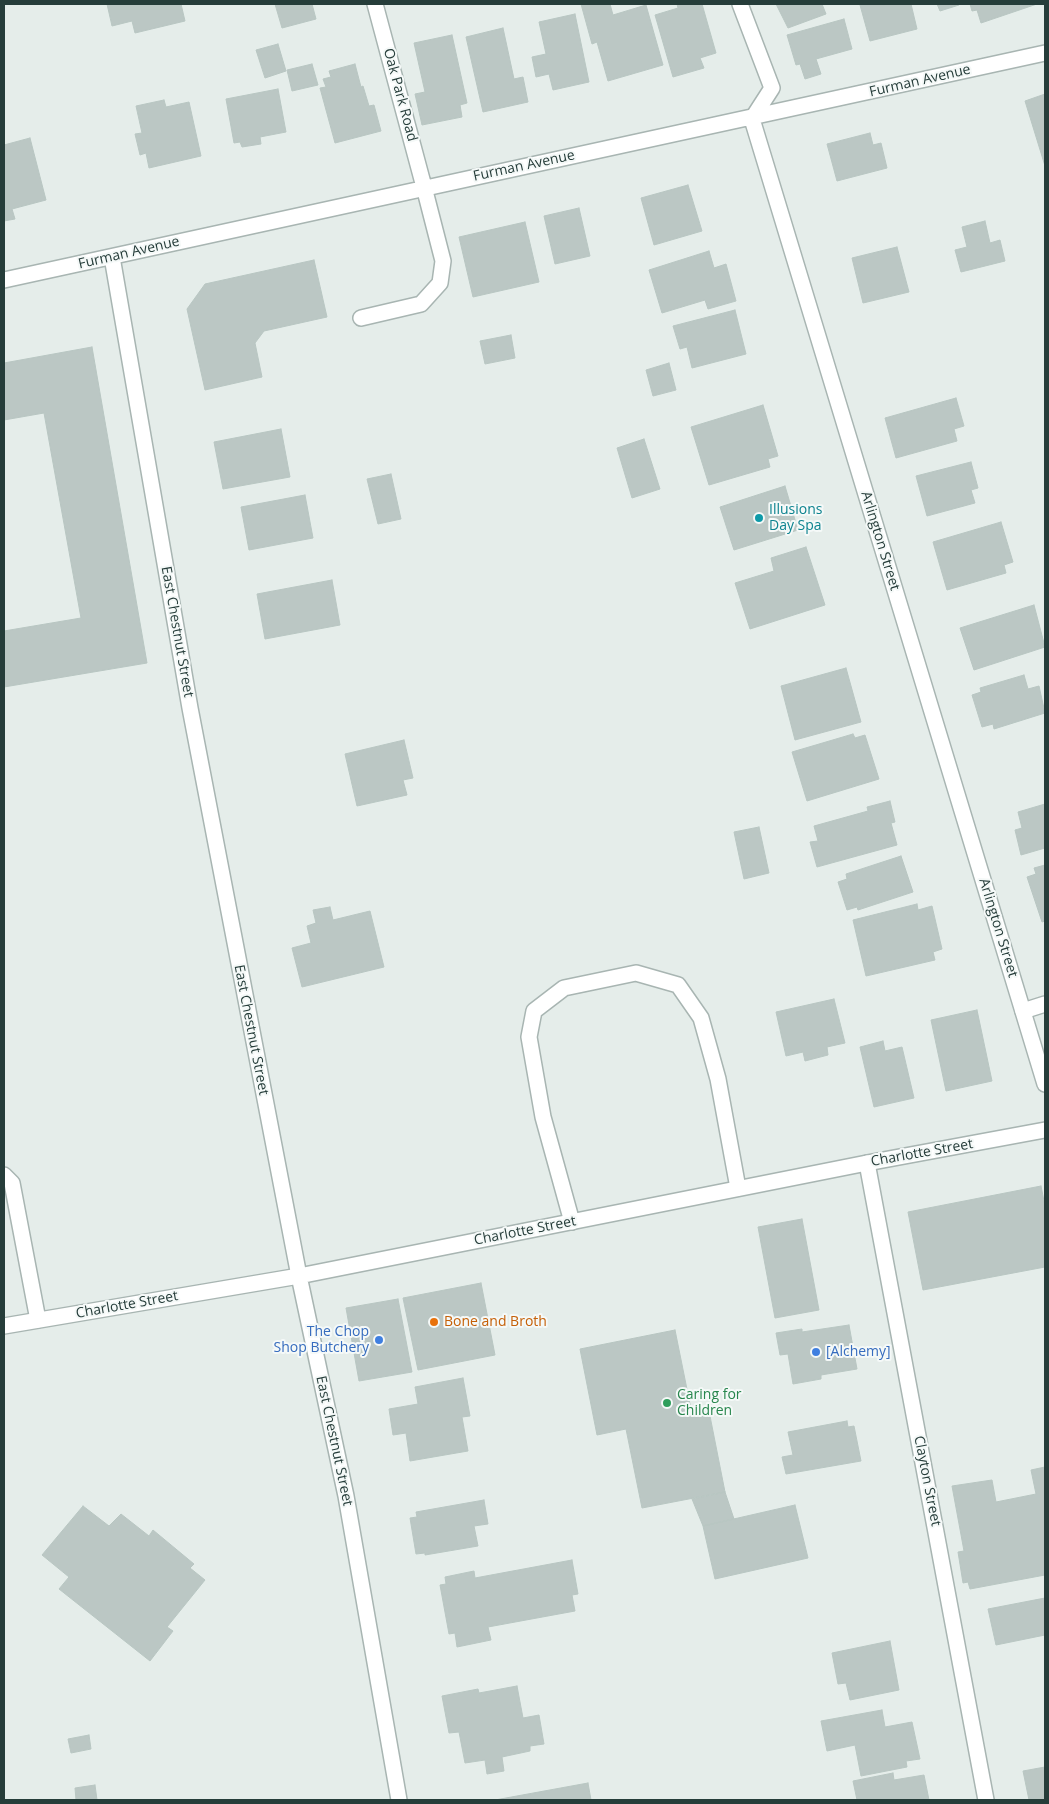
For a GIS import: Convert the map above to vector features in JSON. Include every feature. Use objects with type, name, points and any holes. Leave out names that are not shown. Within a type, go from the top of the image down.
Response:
[{"type":"street","name":"Oak Park Road","points":[[361,318],[421,304],[440,283],[443,261],[375,4]]},
{"type":"street","points":[[740,4],[772,88],[752,119]]},
{"type":"street","name":"Furman Avenue","points":[[4,280],[424,187],[752,119],[1045,53]]},
{"type":"street","name":"Arlington Street","points":[[752,119],[1045,1084]]},
{"type":"street","name":"East Chestnut Street","points":[[112,257],[192,718],[299,1276],[346,1496],[399,1800]]},
{"type":"street","points":[[572,1222],[540,1100],[529,1037],[534,1011],[564,988],[636,973],[678,985],[701,1018],[718,1080],[738,1188]]},
{"type":"street","points":[[1023,1010],[1045,1004]]},
{"type":"street","name":"Charlotte Street","points":[[4,1326],[299,1276],[738,1188],[1045,1130]]},
{"type":"street","name":"Clayton Street","points":[[867,1163],[986,1800]]},
{"type":"street","points":[[4,1175],[12,1183],[38,1320]]},
{"type":"building","points":[[107,4],[181,4],[185,21],[135,33],[132,21],[112,26]]},
{"type":"building","points":[[275,4],[312,4],[316,19],[282,28]]},
{"type":"building","points":[[581,4],[610,4],[613,15],[646,5],[663,65],[608,81],[597,42],[592,44]]},
{"type":"building","points":[[677,4],[702,4],[716,53],[700,58],[704,68],[673,77],[655,15],[678,8]]},
{"type":"building","points":[[776,4],[822,4],[826,14],[788,28]]},
{"type":"building","points":[[911,4],[917,29],[870,41],[860,5]]},
{"type":"building","points":[[937,4],[959,4],[959,5],[940,11]]},
{"type":"building","points":[[970,4],[1037,4],[981,23],[977,10],[972,11]]},
{"type":"building","points":[[575,14],[589,82],[553,90],[549,74],[536,77],[532,57],[546,54],[539,22]]},
{"type":"building","points":[[844,19],[852,49],[816,59],[821,74],[805,79],[800,64],[796,65],[787,35]]},
{"type":"building","points":[[503,28],[514,79],[523,77],[528,102],[483,112],[466,37]]},
{"type":"building","points":[[452,35],[467,103],[460,105],[462,117],[422,125],[415,94],[425,92],[414,43]]},
{"type":"building","points":[[278,44],[286,71],[265,78],[256,50]]},
{"type":"building","points":[[312,64],[318,85],[292,91],[287,70]]},
{"type":"building","points":[[355,64],[361,87],[363,86],[369,106],[374,105],[381,131],[335,143],[320,88],[326,87],[323,79],[331,77],[329,71]]},
{"type":"building","points":[[278,89],[286,132],[260,137],[261,144],[242,147],[240,142],[234,143],[226,99]]},
{"type":"building","points":[[1045,94],[1045,166],[1025,101]]},
{"type":"building","points":[[164,100],[166,107],[189,102],[201,156],[149,168],[146,153],[140,155],[135,134],[142,133],[136,106]]},
{"type":"building","points":[[870,133],[873,145],[881,143],[887,168],[837,181],[827,144]]},
{"type":"building","points":[[30,138],[46,200],[12,209],[15,219],[4,221],[4,145]]},
{"type":"building","points":[[688,185],[702,231],[654,245],[641,198]]},
{"type":"building","points":[[579,208],[590,256],[555,264],[544,216]]},
{"type":"building","points":[[985,221],[990,243],[1000,240],[1005,261],[961,272],[955,250],[967,247],[962,227]]},
{"type":"building","points":[[525,222],[539,282],[473,297],[459,237]]},
{"type":"building","points":[[897,247],[909,292],[863,303],[852,258]]},
{"type":"building","points":[[709,251],[714,268],[726,264],[736,301],[708,309],[705,300],[662,313],[649,270]]},
{"type":"building","points":[[314,260],[327,317],[264,331],[255,343],[262,377],[205,390],[187,309],[205,284]]},
{"type":"building","points":[[735,310],[746,354],[692,368],[687,347],[680,349],[673,326]]},
{"type":"building","points":[[511,335],[515,358],[485,364],[480,341]]},
{"type":"building","points":[[92,347],[147,663],[4,687],[4,631],[81,618],[44,413],[4,420],[4,363]]},
{"type":"building","points":[[669,363],[676,390],[653,396],[646,370]]},
{"type":"building","points":[[956,398],[964,426],[954,429],[957,441],[896,458],[885,418]]},
{"type":"building","points":[[763,405],[778,456],[768,459],[770,467],[709,485],[691,427]]},
{"type":"building","points":[[281,429],[290,477],[223,489],[214,442]]},
{"type":"building","points":[[644,439],[660,489],[632,498],[617,448]]},
{"type":"building","points":[[971,462],[978,488],[971,490],[975,503],[927,516],[916,476]]},
{"type":"building","points":[[391,474],[401,519],[378,524],[367,479]]},
{"type":"building","name":"Illusions Day Spa","points":[[785,486],[798,530],[734,550],[720,507]]},
{"type":"building","points":[[305,495],[313,538],[249,550],[241,507]]},
{"type":"building","points":[[1001,522],[1013,562],[1004,565],[1006,573],[947,590],[933,542]]},
{"type":"building","points":[[806,547],[825,605],[750,629],[735,583],[774,571],[771,558]]},
{"type":"building","points":[[332,580],[340,625],[265,639],[257,594]]},
{"type":"building","points":[[1034,605],[1045,647],[974,670],[960,628]]},
{"type":"building","points":[[846,668],[861,722],[795,740],[781,686]]},
{"type":"building","points":[[1024,675],[1028,689],[1039,686],[1045,713],[994,729],[993,724],[982,727],[972,695],[981,692],[980,688]]},
{"type":"building","points":[[853,734],[855,738],[865,735],[879,779],[807,801],[792,752]]},
{"type":"building","points":[[404,740],[413,778],[403,780],[407,795],[357,806],[345,754]]},
{"type":"building","points":[[890,801],[895,822],[891,823],[897,845],[817,867],[810,842],[818,841],[814,826],[868,811],[867,807]]},
{"type":"building","points":[[1045,804],[1045,848],[1021,855],[1015,830],[1022,828],[1018,812]]},
{"type":"building","points":[[759,827],[769,873],[744,879],[734,832]]},
{"type":"building","points":[[901,856],[913,892],[858,910],[857,907],[847,910],[838,882],[847,879],[846,874]]},
{"type":"building","points":[[1045,865],[1045,921],[1042,922],[1027,877],[1036,874],[1034,868]]},
{"type":"building","points":[[917,904],[918,910],[932,906],[942,949],[933,952],[935,960],[866,976],[853,920]]},
{"type":"building","points":[[330,907],[333,920],[370,911],[384,967],[302,987],[292,948],[311,943],[307,926],[316,923],[313,910]]},
{"type":"building","points":[[834,999],[845,1043],[827,1047],[828,1055],[805,1061],[803,1052],[786,1056],[776,1012]]},
{"type":"building","points":[[977,1010],[992,1081],[946,1091],[931,1020]]},
{"type":"building","points":[[883,1041],[885,1051],[902,1047],[914,1098],[874,1107],[860,1047]]},
{"type":"building","points":[[1041,1186],[1045,1206],[1045,1267],[923,1290],[908,1212]]},
{"type":"building","points":[[802,1219],[819,1310],[775,1318],[758,1227]]},
{"type":"building","points":[[481,1283],[495,1355],[418,1370],[403,1298]]},
{"type":"building","name":"The Chop Shop Butchery","points":[[398,1299],[412,1372],[359,1381],[346,1308]]},
{"type":"building","points":[[849,1325],[857,1369],[821,1375],[821,1379],[793,1384],[788,1354],[780,1355],[776,1333],[802,1329],[802,1332]]},
{"type":"building","points":[[675,1330],[692,1414],[709,1411],[725,1492],[642,1508],[626,1429],[597,1435],[580,1349]]},
{"type":"building","points":[[463,1378],[470,1416],[462,1417],[468,1451],[410,1461],[406,1433],[393,1435],[389,1409],[418,1404],[415,1387]]},
{"type":"building","points":[[847,1421],[848,1427],[854,1426],[861,1461],[786,1474],[782,1457],[793,1455],[788,1432]]},
{"type":"building","points":[[1045,1467],[1045,1575],[970,1589],[968,1582],[963,1583],[958,1552],[964,1551],[952,1486],[992,1480],[996,1502],[1036,1494],[1031,1470]]},
{"type":"building","points":[[725,1492],[734,1519],[703,1526],[692,1499]]},
{"type":"building","points":[[484,1500],[488,1524],[474,1526],[478,1546],[425,1555],[425,1553],[416,1554],[410,1518],[417,1517],[416,1512]]},
{"type":"building","points":[[795,1505],[808,1558],[715,1579],[703,1526]]},
{"type":"building","points":[[83,1506],[109,1526],[121,1514],[149,1536],[153,1530],[194,1564],[190,1568],[205,1580],[167,1627],[173,1631],[150,1661],[59,1589],[69,1577],[42,1555]]},
{"type":"building","points":[[572,1560],[578,1594],[572,1595],[575,1611],[488,1627],[491,1640],[457,1647],[455,1633],[449,1634],[440,1585],[446,1584],[445,1577],[474,1571],[475,1578]]},
{"type":"building","points":[[1045,1598],[1045,1635],[996,1645],[988,1609]]},
{"type":"building","points":[[890,1641],[899,1690],[850,1700],[846,1683],[838,1684],[832,1653]]},
{"type":"building","points":[[517,1686],[523,1718],[539,1715],[544,1744],[530,1746],[530,1751],[502,1757],[504,1771],[487,1774],[485,1760],[465,1763],[459,1732],[449,1733],[442,1696],[478,1689],[479,1693]]},
{"type":"building","points":[[882,1710],[885,1727],[912,1722],[920,1759],[906,1761],[907,1767],[861,1776],[855,1745],[827,1751],[821,1721]]},
{"type":"building","points":[[89,1735],[91,1749],[71,1753],[68,1739]]},
{"type":"building","points":[[1045,1767],[1045,1800],[1029,1800],[1023,1771]]},
{"type":"building","points":[[893,1773],[894,1780],[924,1775],[929,1800],[857,1800],[853,1781]]},
{"type":"building","points":[[588,1783],[591,1800],[495,1800]]},
{"type":"building","points":[[95,1785],[97,1800],[76,1800],[75,1788]]},
{"type":"place","name":"Illusions Day Spa","points":[[759,518]]},
{"type":"place","name":"Bone and Broth","points":[[434,1322]]},
{"type":"place","name":"The Chop Shop Butchery","points":[[379,1340]]},
{"type":"place","name":"[Alchemy]","points":[[816,1352]]},
{"type":"place","name":"Caring for Children","points":[[667,1403]]}]
